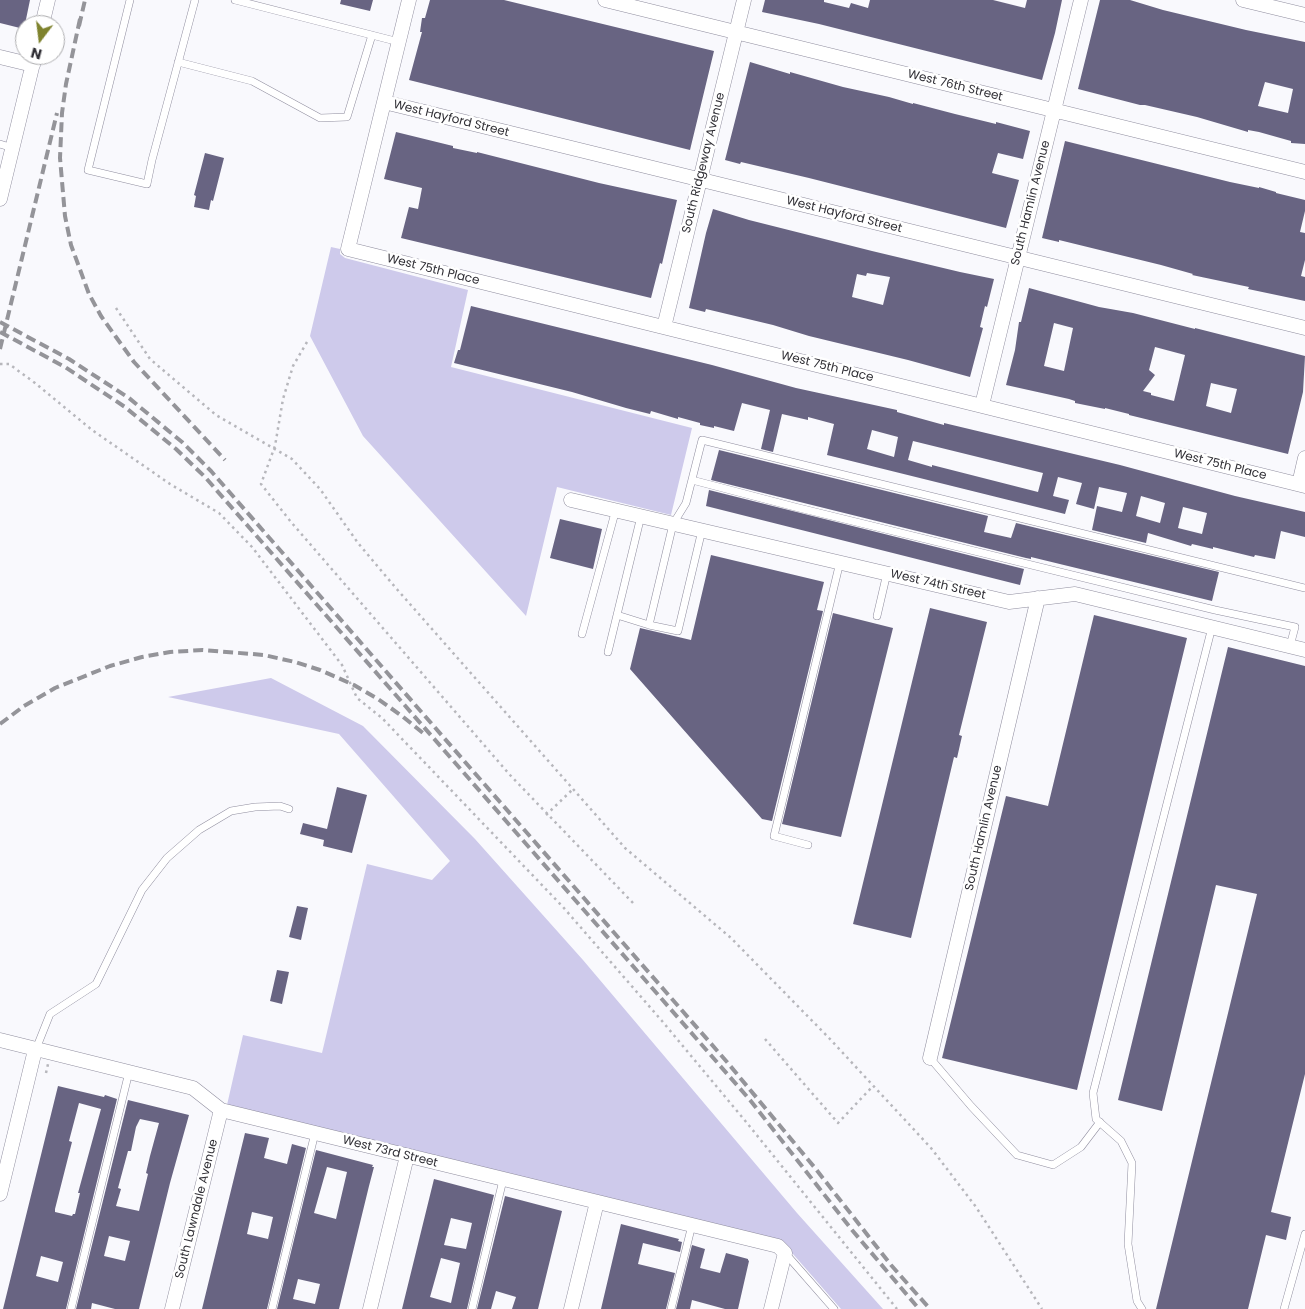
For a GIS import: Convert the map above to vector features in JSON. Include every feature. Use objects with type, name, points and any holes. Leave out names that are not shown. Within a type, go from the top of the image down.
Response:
[{"type":"street","points":[[44,15],[48,0]]},
{"type":"street","points":[[384,102],[409,0]]},
{"type":"street","name":"West 76th Street","points":[[605,0],[1305,172]]},
{"type":"street","name":"South Ridgeway Avenue","points":[[664,327],[744,0]]},
{"type":"street","name":"South Hamlin Avenue","points":[[982,405],[1081,0]]},
{"type":"street","points":[[1243,0],[1305,15]]},
{"type":"street","points":[[0,57],[15,58]]},
{"type":"street","points":[[0,200],[6,146],[32,65]]},
{"type":"street","name":"West Hayford Street","points":[[384,102],[1305,328]]},
{"type":"street","name":"West 75th Place","points":[[384,102],[348,249],[1302,485]]},
{"type":"street","points":[[1302,485],[1305,458]]},
{"type":"street","name":"West 74th Street","points":[[571,500],[1009,602],[1075,594],[1305,650]]},
{"type":"street","name":"South Hamlin Avenue","points":[[930,1058],[1038,598]]},
{"type":"street","name":"West 73rd Street","points":[[0,1040],[194,1088],[221,1110],[778,1246],[784,1252]]},
{"type":"street","points":[[0,1194],[36,1050]]},
{"type":"street","name":"South Lawndale Avenue","points":[[172,1309],[221,1110]]},
{"type":"street","points":[[370,1309],[408,1156]]},
{"type":"street","points":[[571,1309],[598,1202]]},
{"type":"street","points":[[771,1309],[784,1252]]},
{"type":"lane","points":[[130,0],[88,170],[147,184],[195,0]]},
{"type":"lane","points":[[236,0],[257,3],[399,42]]},
{"type":"lane","points":[[178,62],[252,81],[320,118],[347,117],[372,35]]},
{"type":"lane","points":[[649,625],[673,524],[686,503],[702,440],[1305,588]]},
{"type":"lane","points":[[692,480],[795,507],[1294,627],[1290,646]]},
{"type":"lane","points":[[582,634],[616,509]]},
{"type":"lane","points":[[608,652],[641,516]]},
{"type":"lane","points":[[617,614],[649,625],[678,631],[702,530]]},
{"type":"lane","points":[[808,845],[774,836],[840,562]]},
{"type":"lane","points":[[877,616],[887,573]]},
{"type":"lane","points":[[1142,1309],[1138,1301],[1128,1244],[1132,1163],[1121,1141],[1096,1119],[1093,1094],[1212,627]]},
{"type":"lane","points":[[36,1050],[50,1014],[96,984],[142,890],[167,858],[199,830],[231,812],[255,807],[280,806],[288,809]]},
{"type":"lane","points":[[930,1058],[971,1106],[1017,1155],[1053,1165],[1081,1147],[1100,1122]]},
{"type":"lane","points":[[71,1309],[129,1072]]},
{"type":"lane","points":[[272,1309],[315,1133]]},
{"type":"lane","points":[[472,1309],[503,1180]]},
{"type":"lane","points":[[671,1309],[692,1225]]},
{"type":"lane","points":[[1284,1309],[1305,1234]]},
{"type":"lane","points":[[784,1252],[834,1309]]},
{"type":"path","points":[[116,308],[150,359],[216,415],[292,459],[320,489],[358,543],[395,587],[625,848],[731,938],[822,1031],[931,1148],[976,1207],[1042,1309]]},
{"type":"path","points":[[307,342],[293,366],[283,399],[275,448],[261,484],[291,522],[432,686],[546,815],[633,903]]},
{"type":"path","points":[[0,364],[9,364],[36,383],[92,430],[170,484],[219,513],[252,547],[342,665],[357,698],[382,718],[563,907],[662,1021],[897,1309]]},
{"type":"path","points":[[546,815],[573,789]]},
{"type":"path","points":[[765,1039],[838,1123],[873,1086]]},
{"type":"shaded area","points":[[331,247],[340,249],[340,254],[345,258],[468,290],[451,367],[692,428],[671,515],[557,487],[526,616],[363,436],[310,336]]},
{"type":"shaded area","points":[[271,678],[363,726],[475,839],[583,960],[797,1213],[883,1309],[841,1309],[793,1254],[778,1244],[227,1105],[243,1035],[322,1053],[367,864],[432,880],[450,861],[339,734],[168,697]]},
{"type":"building","points":[[0,0],[30,0],[27,15],[15,15],[15,27],[0,23]]},
{"type":"building","points":[[341,0],[373,0],[370,11],[340,4]]},
{"type":"building","points":[[430,0],[504,0],[714,51],[690,150],[409,80],[422,32],[420,32],[422,18],[425,18]]},
{"type":"building","points":[[765,0],[824,0],[824,2],[849,8],[851,3],[868,8],[870,0],[993,0],[1025,8],[1027,0],[1062,0],[1042,80],[819,24],[762,12]]},
{"type":"building","points":[[1100,0],[1130,0],[1246,30],[1305,42],[1305,144],[1291,143],[1291,141],[1259,132],[1248,130],[1248,132],[1197,117],[1078,89]],"holes":[[[1265,82],[1293,89],[1288,113],[1258,106]]]},
{"type":"building","points":[[750,62],[790,74],[790,72],[843,87],[1030,131],[1023,159],[998,153],[992,173],[1019,180],[1006,228],[809,178],[725,160]]},
{"type":"building","points":[[396,132],[453,146],[453,148],[477,152],[599,183],[677,200],[662,264],[660,263],[651,298],[401,238],[409,207],[418,209],[422,188],[384,179]]},
{"type":"building","points":[[1065,141],[1230,182],[1259,187],[1305,200],[1305,211],[1300,232],[1305,233],[1305,260],[1301,276],[1305,277],[1305,301],[1248,289],[1249,287],[1192,275],[1161,265],[1059,240],[1059,242],[1042,238]]},
{"type":"building","points":[[205,153],[224,158],[209,210],[194,207],[196,196],[194,195]]},
{"type":"building","points":[[713,209],[872,251],[994,279],[987,307],[985,306],[980,327],[983,328],[970,377],[773,325],[706,309],[705,312],[689,308]],"holes":[[[867,273],[890,277],[883,305],[852,297],[857,274],[866,276]]]},
{"type":"building","points":[[1029,288],[1099,307],[1133,313],[1305,356],[1303,392],[1288,454],[1006,385],[1015,350],[1019,322],[1021,322]],"holes":[[[1054,323],[1073,328],[1064,371],[1044,366]],[[1155,347],[1185,355],[1174,401],[1143,391],[1155,375],[1149,370]],[[1211,383],[1237,389],[1231,413],[1206,406]]]},
{"type":"building","points":[[471,306],[712,365],[796,388],[897,410],[897,412],[944,425],[944,423],[1120,465],[1235,496],[1305,512],[1305,537],[1281,531],[1275,559],[1255,555],[1254,557],[1213,547],[1213,549],[1192,544],[1191,546],[1148,533],[1146,543],[1092,530],[1097,506],[1122,512],[1127,493],[1099,487],[1094,509],[1076,504],[1082,483],[1058,477],[1053,496],[1069,500],[1065,514],[827,455],[834,424],[808,417],[808,420],[782,414],[773,452],[761,449],[770,410],[742,403],[734,431],[714,426],[714,428],[678,417],[678,419],[651,411],[650,414],[626,408],[572,392],[454,363],[458,350],[460,350]],"holes":[[[872,430],[898,437],[894,457],[867,449]],[[913,441],[1043,473],[1038,492],[908,460]],[[1141,496],[1165,503],[1160,523],[1136,516]],[[1183,507],[1207,513],[1202,534],[1178,528]]]},
{"type":"building","points":[[719,450],[988,516],[984,532],[1011,538],[1016,523],[1219,572],[1212,601],[1031,557],[1031,559],[1026,558],[711,480]]},
{"type":"building","points":[[709,490],[1024,569],[1020,585],[706,506]]},
{"type":"building","points":[[560,519],[602,529],[593,569],[550,558]]},
{"type":"building","points":[[711,555],[824,582],[817,610],[823,611],[772,821],[762,819],[630,669],[640,628],[691,640]]},
{"type":"building","points":[[930,608],[987,622],[959,735],[962,736],[957,758],[954,757],[911,938],[853,924]]},
{"type":"building","points":[[833,613],[893,628],[841,837],[782,824]]},
{"type":"building","points":[[1094,615],[1187,638],[1077,1090],[942,1058],[1006,796],[1048,806]]},
{"type":"building","points":[[1228,647],[1305,666],[1305,1074],[1271,1212],[1291,1217],[1286,1240],[1266,1235],[1248,1309],[1156,1309],[1257,894],[1216,885],[1162,1111],[1118,1100]]},
{"type":"building","points":[[337,787],[367,795],[352,853],[323,846],[324,840],[300,834],[303,823],[327,829]]},
{"type":"building","points":[[297,906],[308,908],[301,940],[289,937]]},
{"type":"building","points":[[277,970],[289,972],[282,1004],[270,1001]]},
{"type":"building","points":[[58,1086],[117,1099],[66,1309],[3,1309]],"holes":[[[79,1103],[101,1109],[78,1193],[80,1193],[75,1214],[72,1216],[55,1212],[55,1209],[72,1142],[69,1141]],[[41,1256],[63,1262],[58,1282],[36,1276]]]},
{"type":"building","points":[[128,1100],[189,1115],[139,1309],[115,1309],[92,1303],[91,1309],[76,1309]],"holes":[[[140,1119],[159,1123],[146,1173],[148,1174],[139,1211],[116,1206],[121,1189],[118,1188],[128,1151],[131,1151],[136,1127]],[[109,1236],[130,1241],[125,1261],[104,1256]]]},
{"type":"building","points":[[245,1133],[269,1138],[264,1158],[287,1164],[292,1144],[306,1148],[267,1309],[202,1309]],"holes":[[[252,1212],[273,1217],[268,1239],[247,1234]]]},
{"type":"building","points":[[316,1150],[373,1165],[339,1309],[277,1309]],"holes":[[[327,1167],[347,1172],[336,1219],[314,1213]],[[298,1279],[320,1284],[315,1304],[293,1299]]]},
{"type":"building","points":[[434,1179],[494,1195],[467,1309],[402,1309]],"holes":[[[451,1218],[472,1223],[466,1249],[444,1245]],[[441,1258],[460,1263],[451,1303],[430,1297]]]},
{"type":"building","points":[[505,1196],[562,1211],[538,1309],[512,1309],[516,1297],[496,1291],[491,1309],[477,1309]]},
{"type":"building","points":[[621,1224],[679,1239],[678,1241],[682,1242],[680,1252],[643,1243],[638,1264],[675,1273],[666,1309],[601,1309]]},
{"type":"building","points":[[692,1245],[705,1249],[700,1268],[720,1273],[726,1253],[748,1259],[738,1309],[725,1309],[692,1300],[690,1309],[676,1309]]},
{"type":"railway","points":[[79,26],[85,0]]},
{"type":"railway","points":[[80,19],[66,84],[62,113],[60,158],[65,216],[71,245],[89,294],[101,316],[116,337],[134,362],[225,460]]},
{"type":"railway","points":[[0,349],[57,113]]},
{"type":"railway","points":[[0,322],[69,359],[129,398],[182,442],[211,471],[727,1062],[815,1168],[891,1265],[930,1309]]},
{"type":"railway","points":[[0,332],[65,367],[125,407],[176,449],[205,477],[750,1100],[852,1230],[919,1309]]},
{"type":"railway","points":[[0,724],[24,706],[55,688],[110,666],[170,652],[203,650],[264,655],[320,670],[354,685],[378,699],[423,733]]}]
